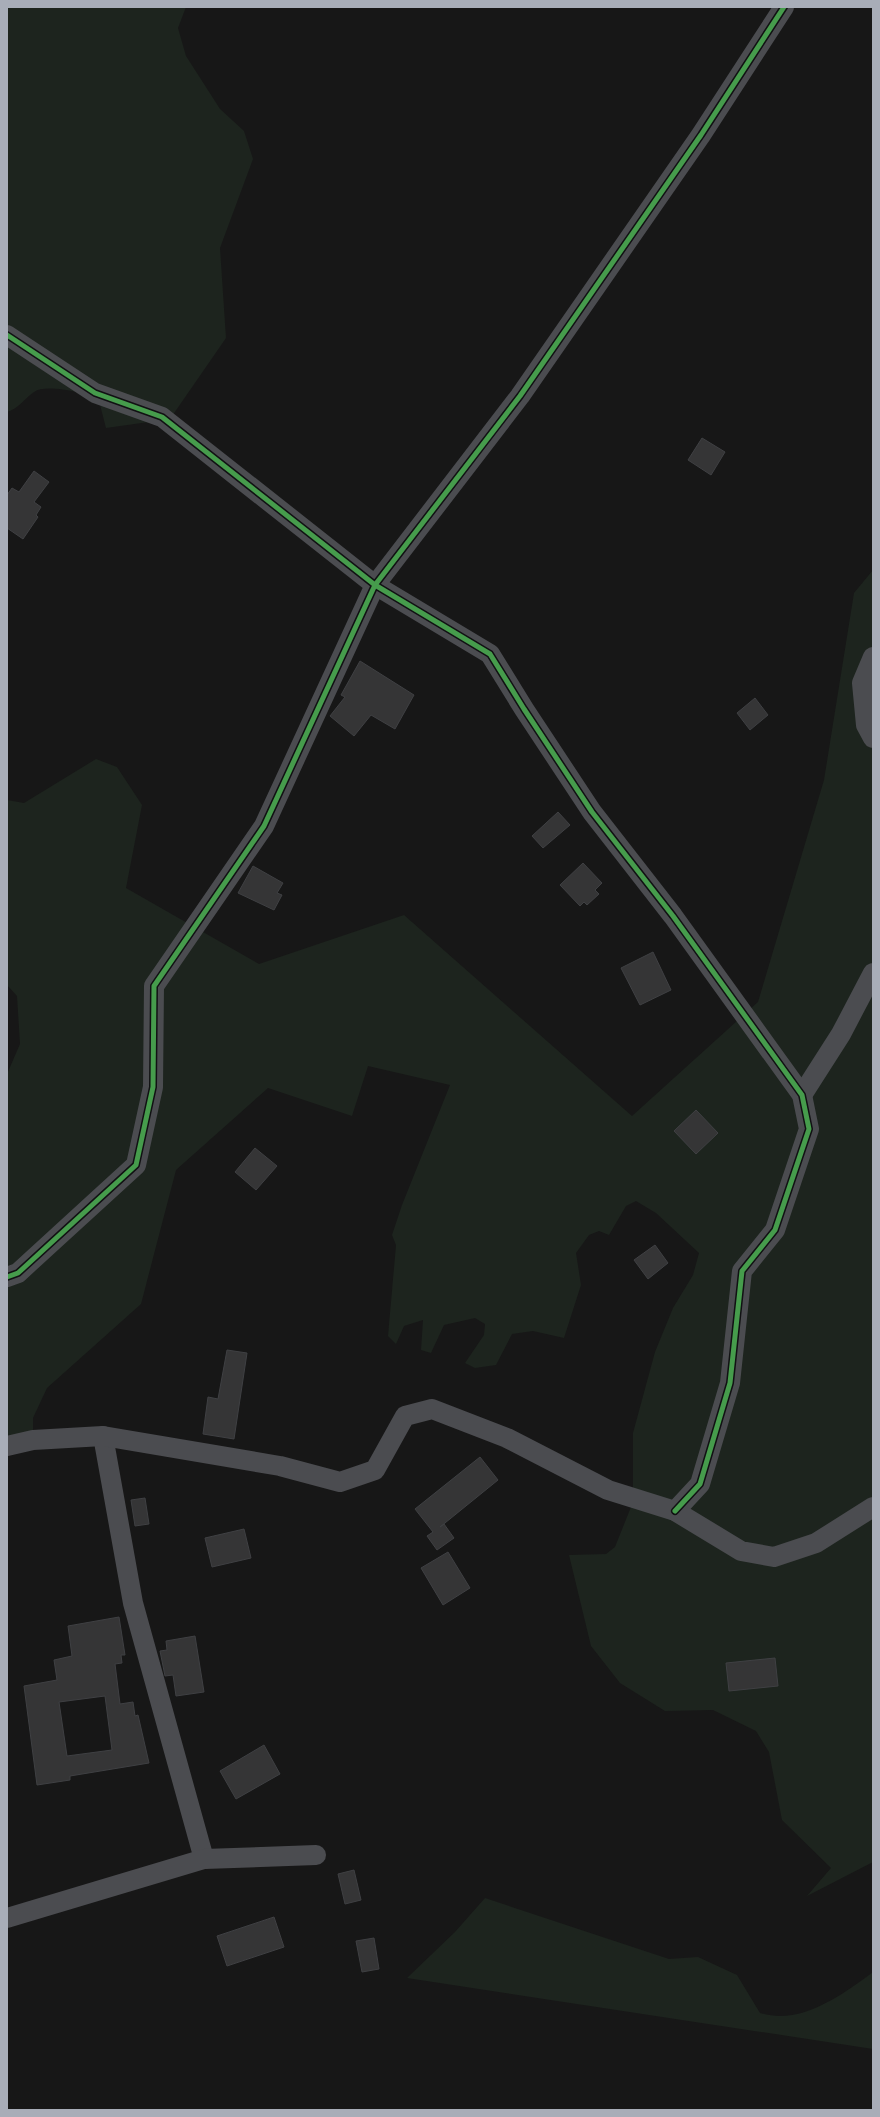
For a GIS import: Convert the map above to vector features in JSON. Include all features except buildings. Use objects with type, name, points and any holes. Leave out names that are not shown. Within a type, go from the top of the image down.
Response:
[{"type":"street","points":[[7,1277],[18,1273],[136,1165],[153,1087],[154,986],[264,826],[375,585],[520,396],[701,135],[784,7]]},
{"type":"street","points":[[7,335],[95,393],[162,417],[375,585],[490,654],[524,709],[592,812],[673,916],[802,1095],[809,1129],[775,1230],[742,1272],[730,1383],[700,1484],[675,1512]]},
{"type":"street","points":[[873,657],[862,683],[866,726],[873,738]]},
{"type":"street","points":[[802,1095],[841,1034],[873,973]]},
{"type":"street","points":[[7,1446],[33,1440],[103,1436],[280,1466],[340,1482],[375,1470],[404,1416],[432,1409],[507,1438],[608,1490],[675,1512],[741,1551],[774,1557],[816,1543],[873,1507]]},
{"type":"street","points":[[103,1436],[133,1603],[204,1859]]},
{"type":"street","points":[[7,1918],[204,1859],[316,1855]]},
{"type":"shaded area","points":[[7,7],[186,7],[178,28],[186,56],[220,109],[244,131],[253,159],[220,248],[226,338],[170,419],[106,428],[98,397],[56,389],[47,389],[34,392],[18,406],[7,412]]},
{"type":"shaded area","points":[[873,570],[873,1862],[807,1896],[831,1868],[782,1820],[769,1752],[756,1731],[713,1710],[665,1711],[620,1683],[591,1646],[569,1555],[606,1554],[615,1547],[633,1502],[633,1433],[655,1352],[673,1308],[693,1275],[699,1253],[656,1213],[636,1201],[626,1206],[609,1235],[599,1231],[589,1235],[576,1253],[581,1285],[564,1338],[533,1331],[512,1334],[496,1365],[475,1368],[465,1363],[484,1335],[485,1324],[475,1318],[444,1325],[431,1353],[421,1350],[423,1320],[404,1326],[396,1344],[388,1336],[396,1245],[392,1235],[402,1205],[450,1085],[368,1066],[352,1116],[268,1088],[176,1170],[141,1304],[47,1388],[33,1418],[33,1440],[7,1446],[7,1074],[20,1044],[17,996],[7,985],[7,800],[24,803],[96,759],[117,767],[142,805],[126,888],[259,964],[404,915],[632,1116],[758,1002],[824,780],[854,593]]},
{"type":"shaded area","points":[[485,1898],[669,1959],[698,1957],[737,1975],[760,2013],[775,2016],[805,2012],[820,2006],[834,1999],[873,1972],[873,2049],[407,1978],[455,1932]]},
{"type":"cycle path","points":[[7,1277],[18,1273],[136,1165],[153,1087],[154,986],[264,826],[375,585],[520,396],[701,135],[784,7]]},
{"type":"cycle path","points":[[7,335],[95,393],[162,417],[375,585],[490,654],[524,709],[592,812],[673,916],[802,1095],[809,1129],[775,1230],[742,1271],[730,1383],[700,1484],[675,1511]]}]
